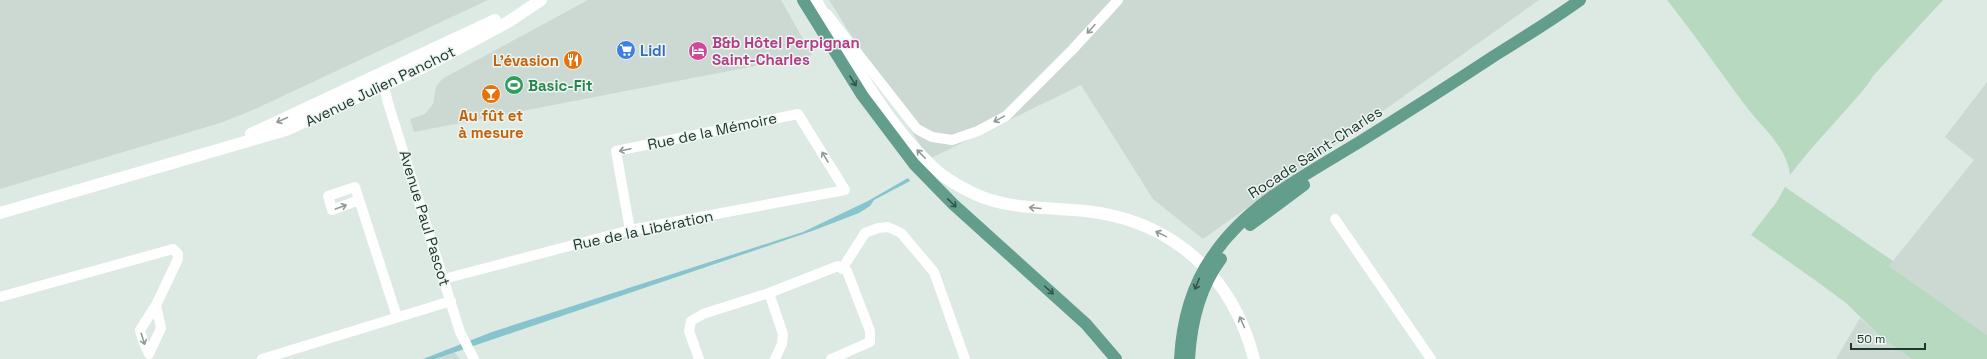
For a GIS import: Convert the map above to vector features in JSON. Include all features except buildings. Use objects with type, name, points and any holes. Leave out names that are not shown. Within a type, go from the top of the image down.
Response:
[{"type":"main road","name":"Avenue Julien Panchot","points":[[0,212],[211,151],[382,80],[540,0]]},
{"type":"main road","points":[[803,0],[862,95],[914,164],[953,204],[1086,324],[1116,359]]},
{"type":"main road","name":"Rocade Saint-Charles","points":[[1180,359],[1188,306],[1199,279],[1214,253],[1241,222],[1269,198],[1396,119],[1580,0]]},
{"type":"main road","points":[[816,1],[868,87],[895,124],[920,153],[943,176],[976,194],[1013,206],[1099,213],[1133,221],[1166,236],[1208,269],[1235,307],[1248,336],[1254,359]]},
{"type":"main road","name":"Rocade Saint-Charles","points":[[1189,359],[1195,319],[1206,285],[1216,265],[1236,239],[1256,219],[1396,119]]},
{"type":"street","points":[[816,1],[917,129],[932,138],[952,140],[978,130],[1006,116],[1068,55],[1118,0]]},
{"type":"street","name":"Avenue Paul Pascot","points":[[382,80],[460,332],[474,359]]},
{"type":"street","name":"Rue de la Mémoire","points":[[630,230],[616,151],[798,114],[845,190]]},
{"type":"street","name":"Rue de la Libération","points":[[444,279],[630,230],[845,190]]},
{"type":"street","points":[[359,200],[397,317]]},
{"type":"street","points":[[1335,219],[1431,359]]},
{"type":"street","points":[[842,269],[865,233],[878,228],[888,227],[901,233],[934,272],[965,359]]},
{"type":"street","points":[[0,297],[173,249],[178,254],[178,258],[156,306],[140,330],[150,357]]},
{"type":"street","points":[[700,359],[689,331],[691,322],[703,314],[769,293],[838,266],[847,271],[868,324],[870,331],[870,342],[831,359]]},
{"type":"street","points":[[769,293],[783,334],[782,344],[775,359]]},
{"type":"street","points":[[262,359],[451,301]]},
{"type":"street","points":[[150,357],[161,328],[156,306]]},
{"type":"shaded area","points":[[0,0],[488,0],[253,110],[220,123],[0,189]]},
{"type":"shaded area","points":[[588,0],[781,0],[812,55],[414,132],[410,119],[425,114],[433,104],[436,87],[442,79]]},
{"type":"shaded area","points":[[829,0],[1539,0],[1203,239],[1153,199],[1081,85],[929,159]]},
{"type":"shaded area","points":[[1987,82],[1987,335],[1889,266],[1974,160],[1945,137]]},
{"type":"shaded area","points":[[1860,318],[1883,339],[1912,359],[1836,359]]},
{"type":"shaded area","points":[[454,352],[460,359],[435,359]]},
{"type":"green space","points":[[1667,0],[1943,0],[1873,76],[1868,84],[1790,175],[1784,156],[1774,139],[1748,109]]},
{"type":"green space","points":[[1785,187],[1893,261],[1889,266],[1987,335],[1987,359],[1912,359],[1883,339],[1846,303],[1751,235],[1776,203]]},
{"type":"water","points":[[908,178],[910,181],[874,200],[870,206],[859,213],[812,231],[435,359],[423,359],[492,332],[803,232],[868,201]]},
{"type":"place","name":"Lidl","points":[[626,50]]},
{"type":"place","name":"B&b Hôtel Perpignan Saint-Charles","points":[[698,51]]},
{"type":"place","name":"L'évasion","points":[[573,60]]},
{"type":"place","name":"Basic-Fit","points":[[514,85]]},
{"type":"place","name":"Au fût et à mesure","points":[[491,94]]}]
